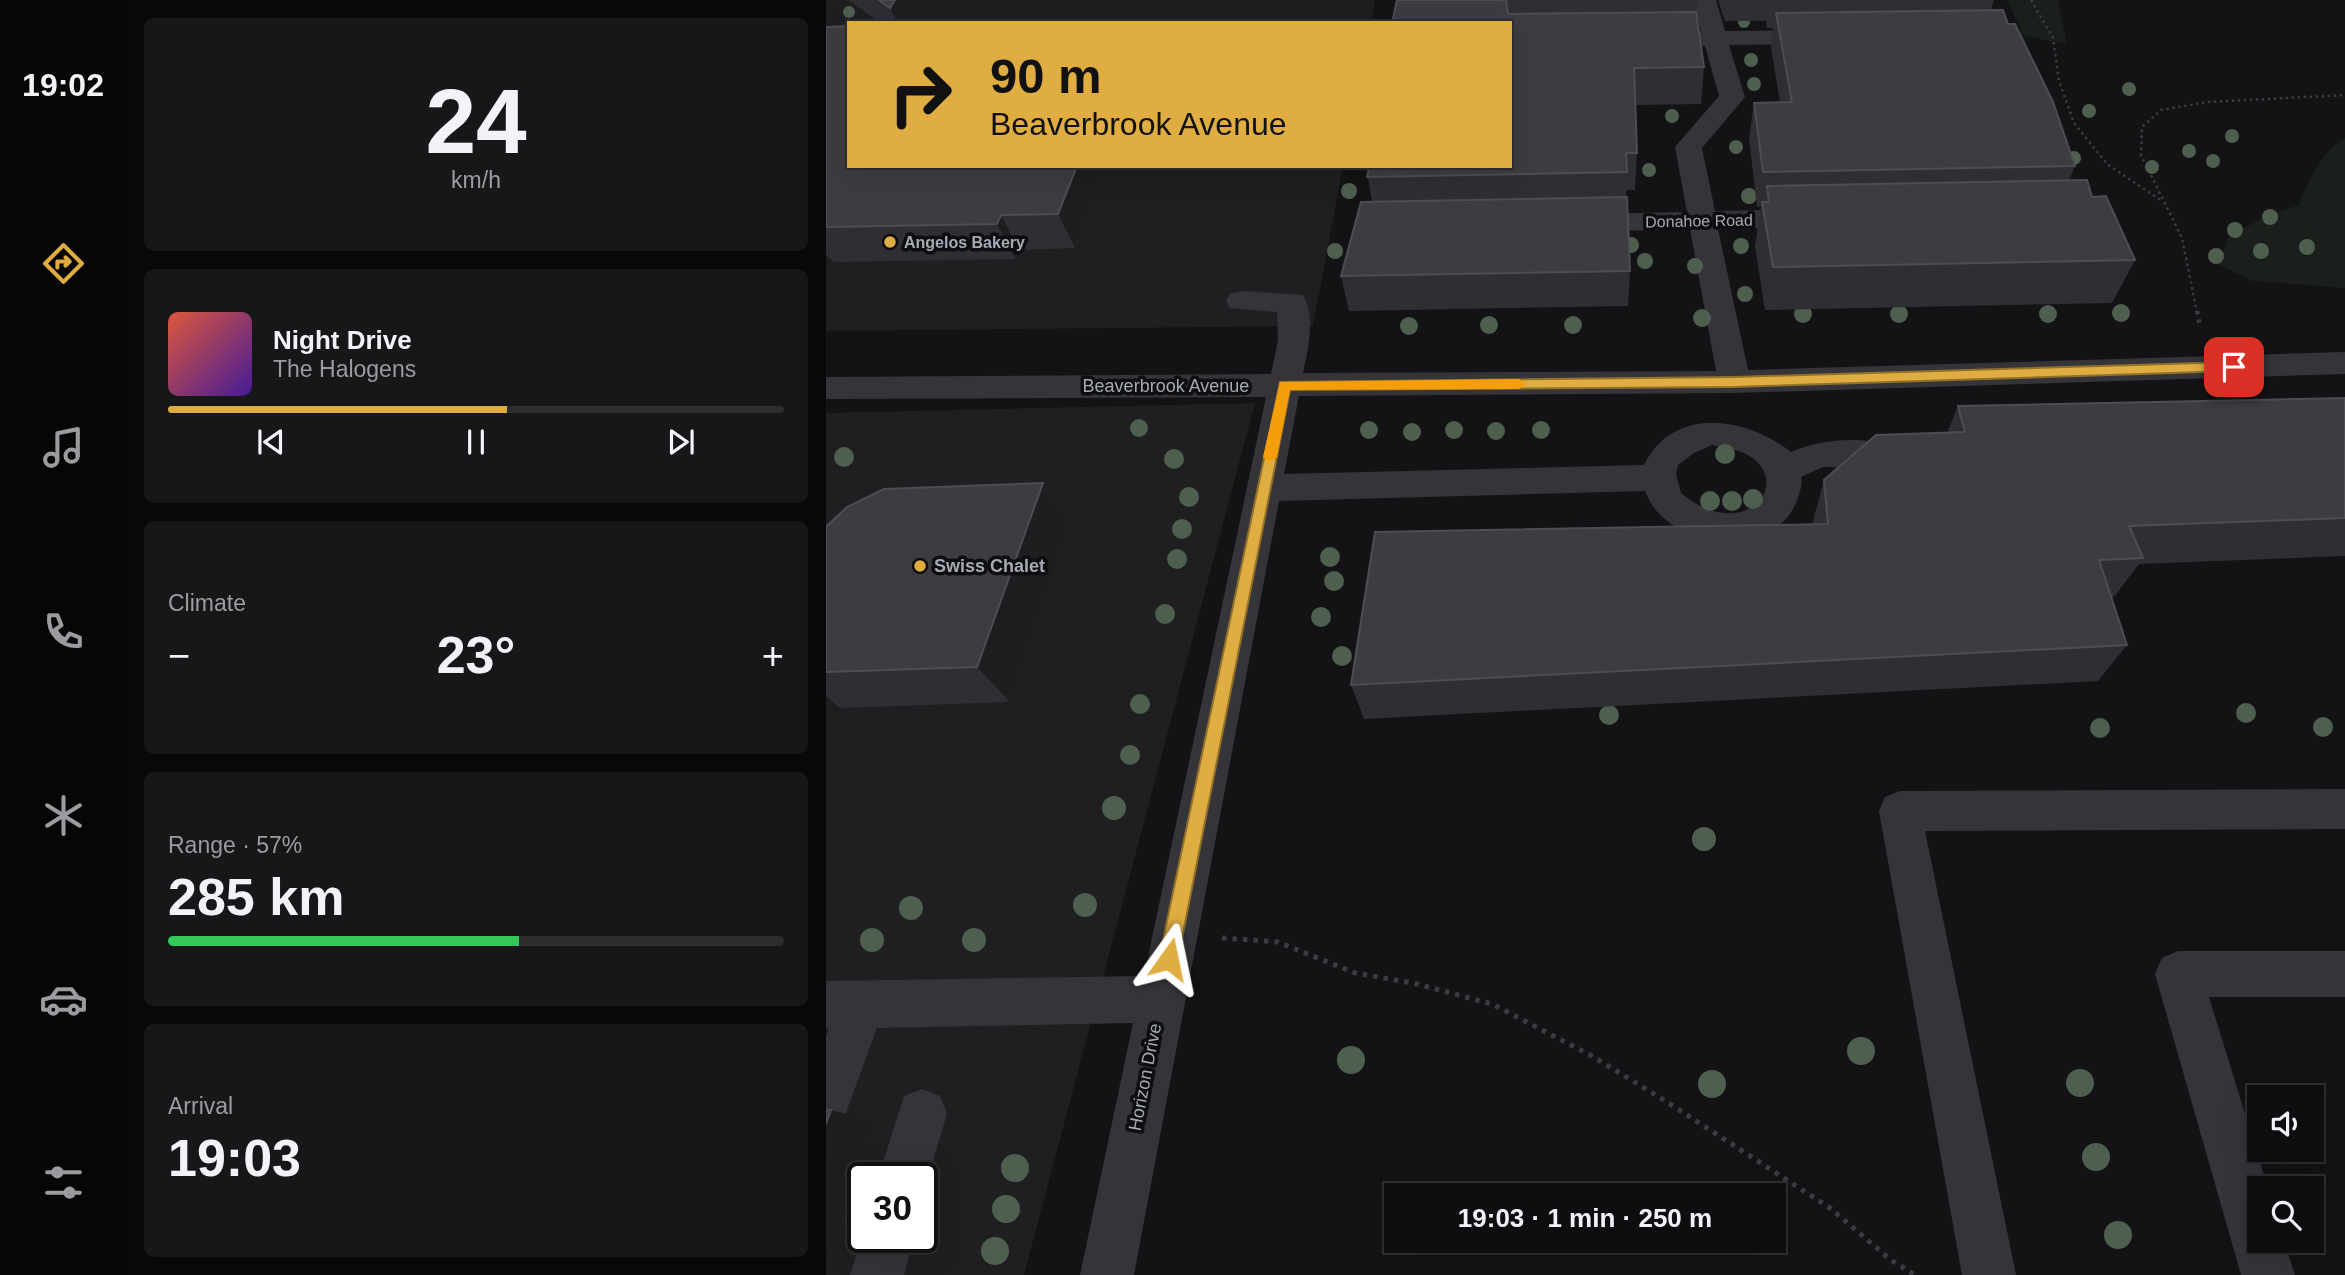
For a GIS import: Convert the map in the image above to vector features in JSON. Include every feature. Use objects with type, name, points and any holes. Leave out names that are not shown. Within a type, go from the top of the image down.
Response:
[{"type":"street","points":[[1704,0],[1732,97],[1688,147],[1734,382]]},
{"type":"street","points":[[1619,40],[1853,37]]},
{"type":"street","name":"Donahoe Road","points":[[1550,223],[1839,218]]},
{"type":"street","name":"Horizon Drive","points":[[1107,1275],[1160,999],[1294,340],[1292,302],[1241,301]]},
{"type":"street","name":"Beaverbrook Avenue","points":[[826,388],[1734,382],[2345,363]]},
{"type":"street","points":[[1712,433],[1742,436],[1768,449],[1784,470],[1786,493],[1774,513],[1749,527],[1717,529],[1687,520],[1666,501],[1658,478],[1665,456],[1684,440],[1712,433]]},
{"type":"street","points":[[1784,470],[1819,454],[1880,455]]},
{"type":"street","points":[[1264,488],[1658,478]]},
{"type":"street","points":[[1989,1275],[1900,811],[2345,809]]},
{"type":"street","points":[[2269,1275],[2178,974],[2345,974]]},
{"type":"street","points":[[826,1100],[844,1005],[1160,999]]},
{"type":"street","points":[[908,1162],[922,1114]]},
{"type":"street","points":[[877,1275],[883,1253]]},
{"type":"path","points":[[2031,0],[2053,38],[2059,81],[2074,123],[2107,164],[2164,202]]},
{"type":"path","points":[[2200,326],[2182,238],[2141,155],[2142,127],[2161,110],[2208,102],[2345,95]]},
{"type":"path","points":[[1173,939],[1252,939],[1278,943],[1355,973],[1413,983],[1492,1004],[1592,1056],[1667,1102],[1830,1208],[1891,1260],[1915,1275]]},
{"type":"shaded area","points":[[826,0],[1375,0],[1371,21],[847,21],[847,168],[1343,168],[1313,326],[826,331]]},
{"type":"shaded area","points":[[2007,0],[2058,0],[2067,44],[2024,36]]},
{"type":"shaded area","points":[[2345,138],[2345,288],[2253,281],[2219,265],[2229,236],[2263,218],[2299,205],[2316,167],[2329,151]]},
{"type":"shaded area","points":[[1255,403],[1024,1275],[826,1275],[826,413]]},
{"type":"building","points":[[879,0],[895,0],[890,8]]},
{"type":"building","points":[[1397,0],[1506,0],[1508,14],[1696,12],[1704,67],[1634,68],[1637,153],[1626,153],[1627,172],[1367,177],[1369,168],[1512,168],[1512,21],[1392,21]]},
{"type":"building","points":[[2003,10],[2008,24],[2015,24],[2053,102],[2075,166],[1763,172],[1754,103],[1792,102],[1776,13]]},
{"type":"building","points":[[847,26],[847,168],[1076,168],[1058,214],[1001,215],[997,224],[826,227],[826,27]]},
{"type":"building","points":[[2087,180],[2092,197],[2106,196],[2135,260],[1773,267],[1762,202],[1769,202],[1767,186]]},
{"type":"building","points":[[1627,197],[1630,271],[1341,276],[1361,202]]},
{"type":"building","points":[[2345,398],[2345,518],[2129,526],[2143,558],[2099,560],[2127,645],[1351,685],[1375,532],[1828,524],[1824,480],[1876,435],[1965,432],[1958,406]]},
{"type":"building","points":[[1043,483],[977,667],[826,672],[826,527],[847,507],[884,489]]},
{"type":"building","points":[[826,1110],[831,1110],[826,1124]]},
{"type":"slow traffic","points":[[1270,457],[1285,386],[1519,384]]},
{"type":"place","name":"Angelos Bakery","points":[[890,242]]},
{"type":"place","name":"Swiss Chalet","points":[[920,566]]},
{"type":"route","points":[[1169,959],[1285,386],[1734,382],[2234,367]]}]
